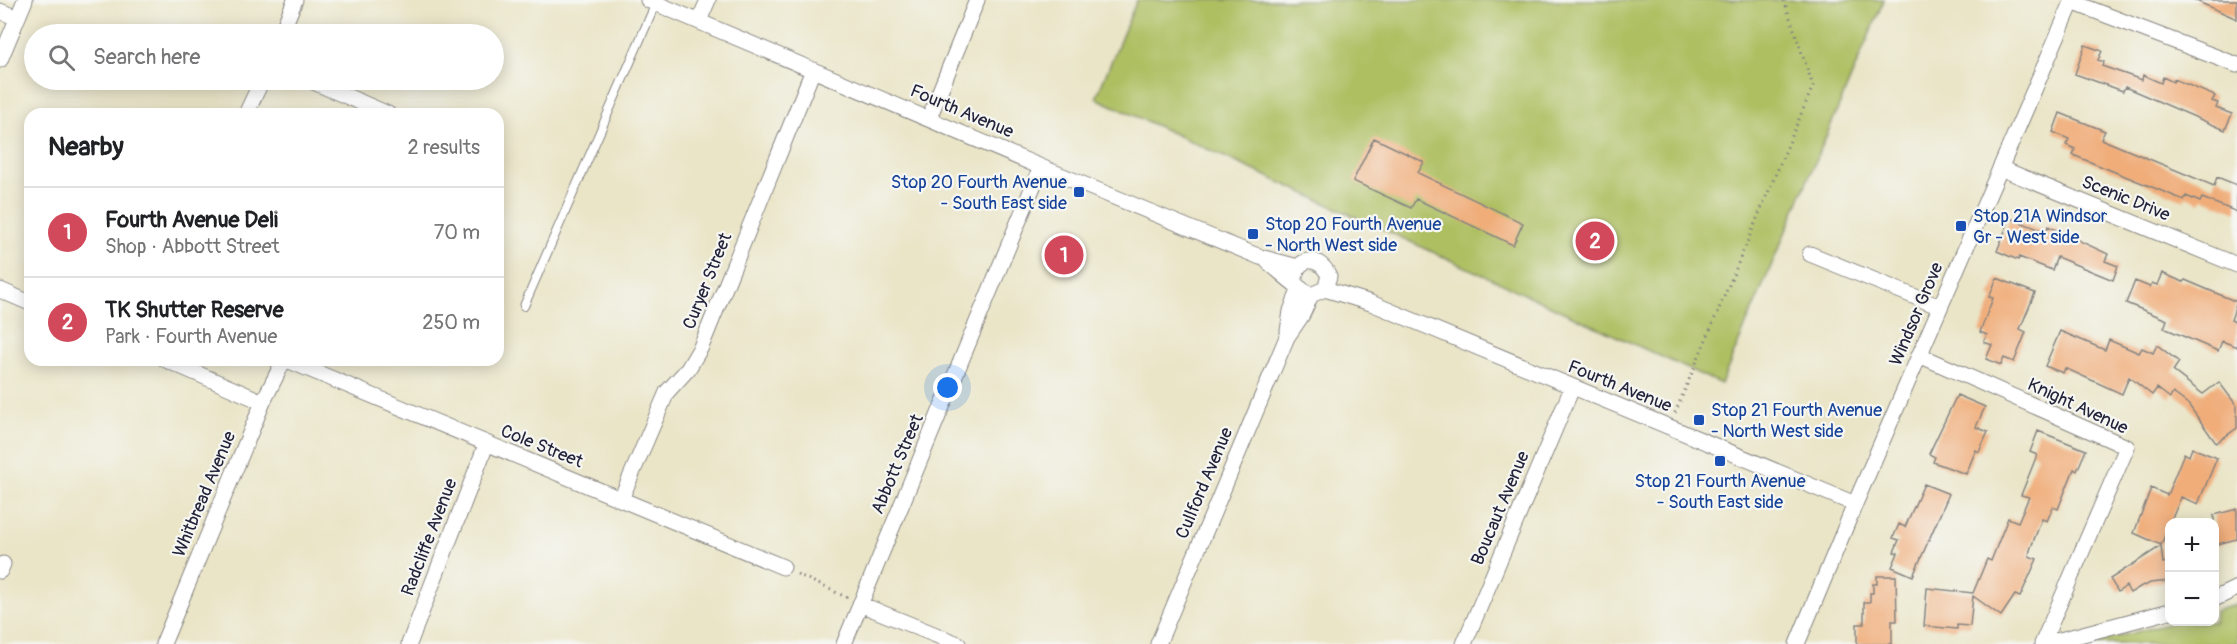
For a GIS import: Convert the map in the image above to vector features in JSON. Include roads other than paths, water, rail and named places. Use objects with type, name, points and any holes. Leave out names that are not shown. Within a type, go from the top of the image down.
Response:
[{"type":"street","points":[[0,60],[25,0]]},
{"type":"street","points":[[285,24],[295,0]]},
{"type":"street","points":[[699,21],[708,0]]},
{"type":"street","points":[[929,118],[977,0]]},
{"type":"street","points":[[2072,1],[2237,65]]},
{"type":"street","name":"Windsor Grove","points":[[1797,644],[1918,355],[2072,1]]},
{"type":"street","name":"Fourth Avenue","points":[[652,2],[1260,257],[1312,286],[1371,303],[1855,504]]},
{"type":"street","points":[[0,11],[17,18]]},
{"type":"street","name":"Curyer Street","points":[[621,499],[667,392],[688,369],[701,347],[813,70]]},
{"type":"street","points":[[249,108],[257,90]]},
{"type":"street","points":[[332,90],[373,108]]},
{"type":"street","name":"Abbott Street","points":[[844,644],[1041,167]]},
{"type":"street","name":"Scenic Drive","points":[[2000,168],[2237,265]]},
{"type":"street","points":[[1810,254],[1940,307]]},
{"type":"street","name":"Fourth Avenue","points":[[1260,257],[1298,267],[1310,260],[1318,261],[1324,265],[1312,286]]},
{"type":"street","name":"Cullford Avenue","points":[[1158,644],[1287,337],[1302,315],[1312,286],[1294,274],[1298,267]]},
{"type":"street","points":[[0,290],[24,300]]},
{"type":"street","name":"Knight Avenue","points":[[1918,355],[2127,447],[2043,644]]},
{"type":"street","points":[[180,366],[263,402]]},
{"type":"street","name":"Whitbread Avenue","points":[[163,644],[263,402],[282,366]]},
{"type":"street","name":"Cole Street","points":[[299,366],[783,567]]},
{"type":"street","name":"Boucaut Avenue","points":[[1464,644],[1572,388]]},
{"type":"street","name":"Radcliffe Avenue","points":[[412,643],[486,445]]},
{"type":"street","points":[[2219,597],[2237,588]]},
{"type":"street","points":[[860,604],[958,644]]},
{"type":"street","points":[[2043,644],[2165,612]]},
{"type":"lane","points":[[524,306],[652,2]]},
{"type":"place","name":"Stop 20 Fourth Avenue - South East side","points":[[1079,192]]},
{"type":"place","name":"Stop 21A Windsor Gr - West side","points":[[1961,226]]},
{"type":"place","name":"Stop 20 Fourth Avenue - North West side","points":[[1253,234]]},
{"type":"place","name":"TK Shutter Reserve","points":[[1595,241]]},
{"type":"place","name":"Fourth Avenue Deli","points":[[1064,255]]},
{"type":"place","name":"Stop 21 Fourth Avenue - North West side","points":[[1699,420]]},
{"type":"place","name":"Stop 21 Fourth Avenue - South East side","points":[[1720,461]]}]
